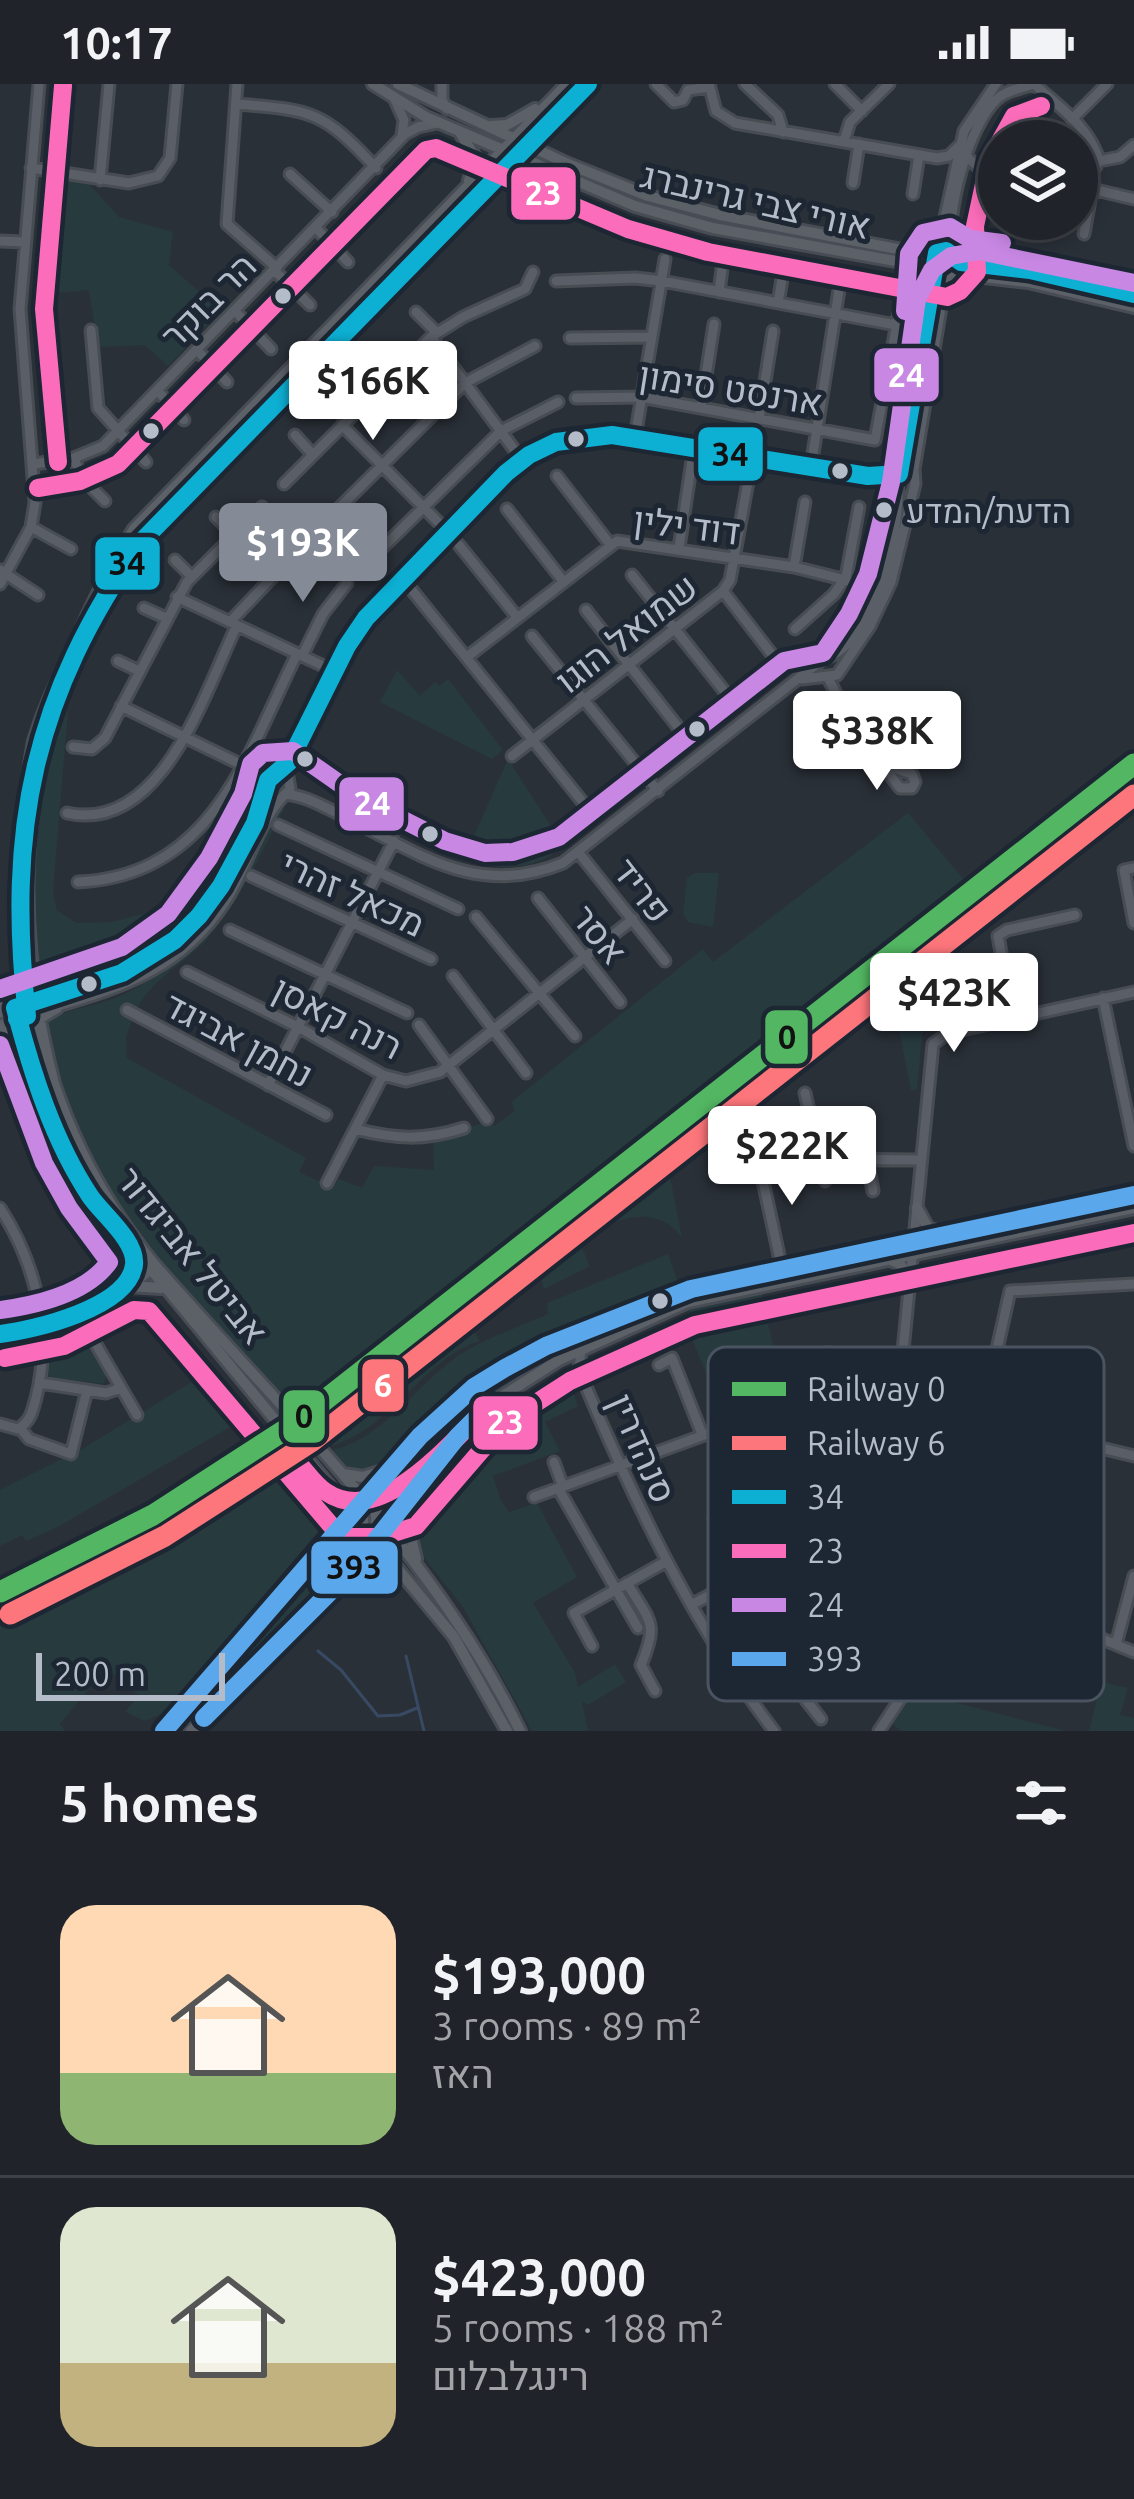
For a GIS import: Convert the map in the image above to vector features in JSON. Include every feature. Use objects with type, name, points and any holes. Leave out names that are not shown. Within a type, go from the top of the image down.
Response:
[{"type":"main road","name":"אורי צבי גרינברג","points":[[374,84],[444,124],[635,206],[713,227],[961,262],[1134,308]]},
{"type":"main road","name":"אורי צבי גרינברג","points":[[398,84],[648,196],[943,263]]},
{"type":"main road","name":"אביטל אביגדור","points":[[369,1517],[340,1473],[132,1250],[72,1164],[45,1108],[14,977],[13,868],[27,770],[50,699],[86,623],[142,541],[468,196],[503,149],[567,84]]},
{"type":"main road","name":"אביטל אביגדור","points":[[14,784],[22,741],[39,693],[76,617],[134,530],[468,196],[529,146],[588,84]]},
{"type":"main road","points":[[482,124],[507,124],[554,98]]},
{"type":"main road","points":[[552,122],[550,145],[568,164]]},
{"type":"main road","points":[[444,124],[463,135],[473,149],[468,196]]},
{"type":"main road","points":[[468,196],[509,177],[558,173]]},
{"type":"main road","points":[[941,303],[953,281],[982,270],[963,252],[953,224]]},
{"type":"main road","name":"אורי צבי גרינברג","points":[[982,270],[1030,270],[1134,294]]},
{"type":"main road","points":[[0,1009],[14,977],[32,993],[55,1003],[39,1019],[28,1042],[0,1027]]},
{"type":"main road","name":"אביטל אביגדור","points":[[28,1042],[81,1161],[167,1292],[332,1490],[369,1517]]},
{"type":"main road","points":[[164,1731],[334,1533],[404,1505],[472,1421],[559,1360],[688,1302],[888,1259],[946,1234],[1134,1195]]},
{"type":"main road","points":[[917,1208],[928,1228],[946,1234]]},
{"type":"main road","points":[[354,1568],[390,1470],[474,1387],[546,1346],[691,1288],[1134,1208]]},
{"type":"main road","points":[[132,1250],[134,1268],[128,1283],[167,1292]]},
{"type":"main road","points":[[888,1259],[900,1264],[910,1280]]},
{"type":"main road","points":[[340,1473],[368,1476],[390,1470]]},
{"type":"main road","points":[[416,1489],[409,1527],[419,1568]]},
{"type":"main road","points":[[332,1490],[334,1533]]},
{"type":"main road","points":[[369,1517],[404,1505]]},
{"type":"main road","points":[[369,1517],[376,1543],[466,1653],[507,1731]]},
{"type":"main road","points":[[369,1517],[376,1543]]},
{"type":"main road","points":[[369,1517],[419,1568],[476,1647],[520,1731]]},
{"type":"main road","points":[[191,1731],[376,1543]]},
{"type":"main road","points":[[344,1579],[374,1570],[404,1576]]},
{"type":"street","points":[[38,595],[2,577],[31,527],[34,464],[21,327],[24,242],[40,84]]},
{"type":"street","points":[[100,179],[109,84]]},
{"type":"street","points":[[31,168],[147,181],[165,168],[178,84]]},
{"type":"street","points":[[237,84],[227,224],[310,305]]},
{"type":"street","points":[[423,98],[441,84]]},
{"type":"street","points":[[441,84],[447,109]]},
{"type":"street","points":[[656,84],[674,102],[683,100],[688,90],[709,86],[711,102],[724,119],[925,156],[962,151],[982,116],[1001,96],[1012,86],[1033,84],[1072,119],[1096,148],[1099,161],[1120,157],[1134,145]]},
{"type":"street","points":[[745,84],[778,115],[784,132]]},
{"type":"street","points":[[835,84],[862,111]]},
{"type":"street","points":[[844,141],[850,122],[889,84]]},
{"type":"street","points":[[873,752],[888,766],[912,774],[914,785],[909,790],[900,788],[850,723],[830,673],[837,660],[831,657],[850,640],[882,580],[962,151],[971,117],[996,84]]},
{"type":"street","points":[[1072,119],[1107,84]]},
{"type":"street","points":[[395,100],[404,120],[400,140]]},
{"type":"street","points":[[236,104],[290,108],[320,116],[376,168]]},
{"type":"street","name":"הר בוקר","points":[[34,464],[74,458],[104,446],[400,140],[418,127],[444,124]]},
{"type":"street","points":[[853,184],[859,144]]},
{"type":"street","points":[[962,151],[978,166]]},
{"type":"street","points":[[244,766],[276,773],[325,806],[454,869],[486,878],[539,871],[579,853],[797,680],[830,673],[870,626],[891,582],[915,484],[956,184],[946,166],[925,156]]},
{"type":"street","points":[[913,194],[925,156]]},
{"type":"street","points":[[956,184],[978,170]]},
{"type":"street","points":[[290,175],[332,212]]},
{"type":"street","points":[[1098,187],[1134,199]]},
{"type":"street","points":[[316,228],[348,262]]},
{"type":"street","points":[[0,241],[24,242]]},
{"type":"street","points":[[635,437],[665,259]]},
{"type":"street","points":[[719,292],[722,269]]},
{"type":"street","points":[[284,484],[434,335],[463,316],[526,289],[533,272]]},
{"type":"street","points":[[778,303],[782,279]]},
{"type":"street","points":[[556,281],[662,281],[896,325],[901,302]]},
{"type":"street","points":[[811,466],[839,290]]},
{"type":"street","points":[[235,310],[271,349]]},
{"type":"street","points":[[416,312],[522,460]]},
{"type":"street","points":[[701,408],[713,324]]},
{"type":"street","name":"ארנסט סימון","points":[[576,398],[641,397],[875,440],[896,325]]},
{"type":"street","points":[[92,330],[98,408],[146,462]]},
{"type":"street","points":[[759,418],[773,332]]},
{"type":"street","points":[[570,338],[652,337]]},
{"type":"street","points":[[67,813],[90,815],[133,801],[150,788],[184,735],[234,623],[312,535],[465,383],[535,346]]},
{"type":"street","points":[[197,350],[227,382]]},
{"type":"street","points":[[374,354],[393,371]]},
{"type":"street","points":[[157,390],[184,420]]},
{"type":"street","points":[[334,396],[352,414]]},
{"type":"street","points":[[365,565],[501,431],[558,402]]},
{"type":"street","points":[[342,425],[448,532]]},
{"type":"street","points":[[295,436],[313,454]]},
{"type":"street","points":[[55,1003],[118,977],[184,934],[232,869],[268,787],[289,762],[366,618],[522,460],[570,439],[635,437],[868,476],[914,476]]},
{"type":"street","points":[[679,548],[694,447]]},
{"type":"street","points":[[74,458],[87,487],[105,501]]},
{"type":"street","points":[[557,476],[610,543]]},
{"type":"street","points":[[868,476],[911,491]]},
{"type":"street","name":"שמואל הוגו","points":[[512,756],[723,591],[735,557],[748,482]]},
{"type":"street","points":[[794,567],[805,502]]},
{"type":"street","points":[[73,747],[92,749],[100,744],[177,597],[262,507]]},
{"type":"street","points":[[795,628],[846,578],[859,507]]},
{"type":"street","points":[[507,509],[563,580]]},
{"type":"street","points":[[216,517],[234,535]]},
{"type":"street","points":[[31,527],[71,549]]},
{"type":"street","name":"דוד ילין","points":[[467,657],[610,543],[627,540],[735,557],[866,585]]},
{"type":"street","points":[[459,545],[517,617]]},
{"type":"street","points":[[175,560],[192,577]]},
{"type":"street","points":[[632,575],[733,702]]},
{"type":"street","points":[[404,579],[589,810]]},
{"type":"street","points":[[874,601],[866,585],[882,580]]},
{"type":"street","points":[[78,882],[127,874],[171,855],[215,814],[323,614],[347,583]]},
{"type":"street","points":[[723,591],[780,665]]},
{"type":"street","points":[[177,597],[334,671]]},
{"type":"street","points":[[144,608],[166,618]]},
{"type":"street","points":[[586,610],[685,736]]},
{"type":"street","points":[[532,636],[658,791]]},
{"type":"street","points":[[118,661],[139,670]]},
{"type":"street","points":[[122,706],[244,766],[284,795],[325,806]]},
{"type":"street","points":[[0,1027],[21,1012],[139,979],[189,944],[224,904],[271,808],[284,795],[307,727]]},
{"type":"street","points":[[278,825],[458,909]]},
{"type":"street","points":[[268,1085],[394,841]]},
{"type":"street","name":"פריד","points":[[579,853],[665,961]]},
{"type":"street","points":[[1134,868],[1124,871],[1134,923]]},
{"type":"street","name":"מכאל זהרי","points":[[251,876],[431,959]]},
{"type":"street","name":"אסר","points":[[538,898],[620,1002]]},
{"type":"street","points":[[1013,1017],[998,936],[1006,930],[1075,915]]},
{"type":"street","points":[[476,917],[575,1036]]},
{"type":"street","name":"רנה קאסן","points":[[187,972],[383,1075],[419,1081],[448,1065],[633,919]]},
{"type":"street","points":[[230,930],[407,1013]]},
{"type":"street","points":[[453,976],[526,1073]]},
{"type":"street","points":[[903,1347],[933,1044],[948,1033],[1134,992]]},
{"type":"street","points":[[1103,998],[1133,1143]]},
{"type":"street","points":[[0,1009],[21,1012]]},
{"type":"street","name":"נחמן אביגד","points":[[127,1010],[326,1115]]},
{"type":"street","points":[[419,1025],[487,1119]]},
{"type":"street","points":[[327,1183],[383,1075]]},
{"type":"street","points":[[805,1093],[825,1181]]},
{"type":"street","points":[[355,1129],[405,1139],[464,1129]]},
{"type":"street","points":[[758,1158],[782,1269]]},
{"type":"street","points":[[820,1159],[920,1160]]},
{"type":"street","points":[[867,1160],[873,1191]]},
{"type":"street","points":[[0,1208],[33,1277],[42,1328],[40,1383],[31,1416],[20,1428]]},
{"type":"street","points":[[0,1334],[71,1318],[150,1267]]},
{"type":"street","points":[[997,1347],[1010,1291],[1134,1284]]},
{"type":"street","points":[[94,1341],[137,1415]]},
{"type":"street","name":"סנהדרין","points":[[581,1349],[579,1370],[621,1467],[708,1634]]},
{"type":"street","points":[[659,1365],[672,1358],[702,1435]]},
{"type":"street","name":"סנהדרין","points":[[559,1360],[579,1370]]},
{"type":"street","points":[[40,1383],[108,1393],[122,1388]]},
{"type":"street","points":[[0,1424],[20,1428],[29,1438],[70,1454],[86,1390]]},
{"type":"street","points":[[534,1496],[708,1433]]},
{"type":"street","points":[[1104,1449],[1134,1456]]},
{"type":"street","points":[[554,1462],[561,1487],[638,1628]]},
{"type":"street","points":[[592,1646],[574,1613],[667,1561]]},
{"type":"street","points":[[1117,1644],[1134,1576]]},
{"type":"street","points":[[628,1583],[652,1627],[641,1665],[655,1691]]},
{"type":"street","points":[[691,1605],[708,1596]]},
{"type":"street","points":[[1104,1639],[1134,1652]]},
{"type":"street","name":"סנהדרין","points":[[752,1701],[774,1731]]},
{"type":"street","points":[[807,1701],[821,1719]]},
{"type":"street","points":[[879,1731],[901,1701]]},
{"type":"green space","points":[[64,180],[89,184],[119,217],[173,232],[169,265],[221,311],[168,366],[145,345],[98,347],[89,290],[55,293]]},
{"type":"green space","points":[[397,670],[420,696],[435,682],[439,686],[448,679],[503,750],[492,759],[380,702]]},
{"type":"green space","points":[[68,710],[53,891],[57,910],[76,923],[112,922],[165,908],[227,863],[193,911],[153,948],[106,974],[49,989],[41,988],[32,977],[27,837],[44,767]]},
{"type":"green space","points":[[508,759],[563,845],[529,864],[503,867],[463,861]]},
{"type":"green space","points":[[280,807],[284,809],[259,859],[220,923],[151,989],[137,1009],[127,1005],[123,1016],[132,1021],[126,1037],[127,1058],[306,1158],[299,1172],[333,1188],[339,1179],[362,1188],[374,1166],[434,1170],[433,1140],[485,1122],[494,1126],[515,1111],[511,1102],[703,949],[713,962],[908,813],[970,887],[297,1415],[170,1277],[112,1202],[69,1122],[43,1023],[122,995],[176,960],[235,891]]},
{"type":"green space","points":[[695,873],[719,873],[713,927],[688,922],[683,914],[687,878]]},
{"type":"green space","points":[[896,978],[904,1012],[919,1010],[923,1027],[917,1089],[911,1091],[897,1018],[856,1027],[853,1007],[871,995],[873,1004],[884,1000],[882,988]]},
{"type":"green space","points":[[0,1038],[14,1049],[38,1119],[67,1179],[118,1257],[117,1278],[66,1203],[38,1150],[4,1066],[0,1066]]},
{"type":"green space","points":[[666,1156],[682,1238],[671,1226],[646,1217],[605,1226],[578,1239],[590,1266],[544,1289],[535,1262]]},
{"type":"green space","points":[[668,1254],[679,1285],[570,1325],[493,1364],[380,1466],[356,1472],[332,1450],[370,1433],[469,1349],[548,1314],[547,1303]]},
{"type":"green space","points":[[760,1289],[774,1347],[708,1347],[708,1378],[689,1332],[697,1329],[688,1309]]},
{"type":"green space","points":[[133,1297],[157,1302],[251,1415],[56,1528],[26,1541],[22,1535],[0,1546],[0,1490],[82,1449],[200,1377]]},
{"type":"green space","points":[[466,1318],[480,1341],[441,1362],[371,1426],[328,1447],[314,1432]]},
{"type":"green space","points":[[81,1326],[107,1372],[104,1384],[48,1377],[52,1338]]},
{"type":"green space","points":[[586,1338],[533,1366],[484,1401],[455,1428],[411,1483],[379,1509],[396,1472],[452,1416],[514,1373]]},
{"type":"green space","points":[[566,1371],[578,1406],[545,1422],[560,1451],[493,1476],[509,1512],[537,1503],[577,1577],[533,1603],[575,1673],[578,1687],[615,1664],[626,1682],[588,1705],[582,1701],[588,1731],[532,1731],[463,1607],[413,1544],[416,1507],[460,1447],[492,1417]]},
{"type":"green space","points":[[283,1444],[324,1496],[327,1521],[165,1712],[145,1721],[125,1712],[139,1695],[106,1668],[60,1724],[65,1731],[0,1731],[0,1605],[156,1535],[214,1499]]},
{"type":"green space","points":[[346,1534],[354,1543],[302,1615],[183,1731],[170,1731]]},
{"type":"green space","points":[[1104,1683],[1128,1688],[1120,1715],[1134,1718],[1134,1731],[1089,1731],[1096,1701],[1104,1701]]},
{"type":"green space","points":[[903,1701],[949,1701],[1065,1731],[901,1731],[889,1721]]},
{"type":"waterway","points":[[318,1651],[341,1670],[378,1716],[417,1708]]},
{"type":"waterway","points":[[406,1656],[424,1731]]},
{"type":"rail line","name":"0","points":[[0,1592],[153,1515],[297,1422],[1134,764]]},
{"type":"rail line","name":"6","points":[[10,1614],[165,1536],[311,1442],[1134,795]]},
{"type":"transit line","name":"34","points":[[17,1019],[27,1016],[21,885],[25,824],[36,766],[52,710],[105,598],[142,541],[588,84]]},
{"type":"transit line","name":"23","points":[[58,462],[44,309],[63,86]]},
{"type":"transit line","name":"23","points":[[38,488],[80,481],[118,464],[426,150],[436,148],[628,229],[708,252],[947,297],[960,291],[977,272],[975,226],[989,161],[1014,116],[1041,106]]},
{"type":"transit line","name":"24","points":[[905,311],[909,254],[923,233],[950,227],[970,239],[1002,243]]},
{"type":"transit line","name":"34","points":[[0,1334],[56,1322],[98,1305],[128,1280],[134,1265],[125,1237],[90,1196],[54,1129],[15,1008],[122,973],[175,940],[199,916],[255,823],[268,780],[289,762],[366,618],[506,473],[556,442],[612,435],[868,476],[899,474],[937,253],[946,251],[961,262],[1030,270],[1134,294]]},
{"type":"transit line","name":"24","points":[[0,989],[122,947],[168,914],[209,858],[243,794],[251,764],[263,753],[293,751],[360,798],[445,841],[485,853],[513,852],[559,837],[784,661],[823,653],[849,614],[868,574],[891,482],[917,299],[932,270],[951,256],[979,251],[1134,283]]},
{"type":"transit line","name":"24","points":[[0,1045],[44,1163],[69,1208],[109,1262],[75,1289],[0,1310]]},
{"type":"transit line","name":"393","points":[[164,1731],[420,1436],[474,1387],[505,1368],[546,1346],[691,1289],[1134,1195]]},
{"type":"transit line","name":"23","points":[[5,1358],[64,1346],[134,1310],[149,1311],[335,1530],[347,1537],[381,1537],[416,1526],[505,1423],[570,1381],[695,1325],[1134,1233]]},
{"type":"transit line","name":"393","points":[[204,1718],[354,1568],[458,1436],[490,1404]]},
{"type":"transit line","name":"23","points":[[300,1465],[326,1492],[347,1501],[369,1500],[414,1477],[487,1408]]},
{"type":"place","name":"הדעת/המדע","points":[[884,510]]}]
